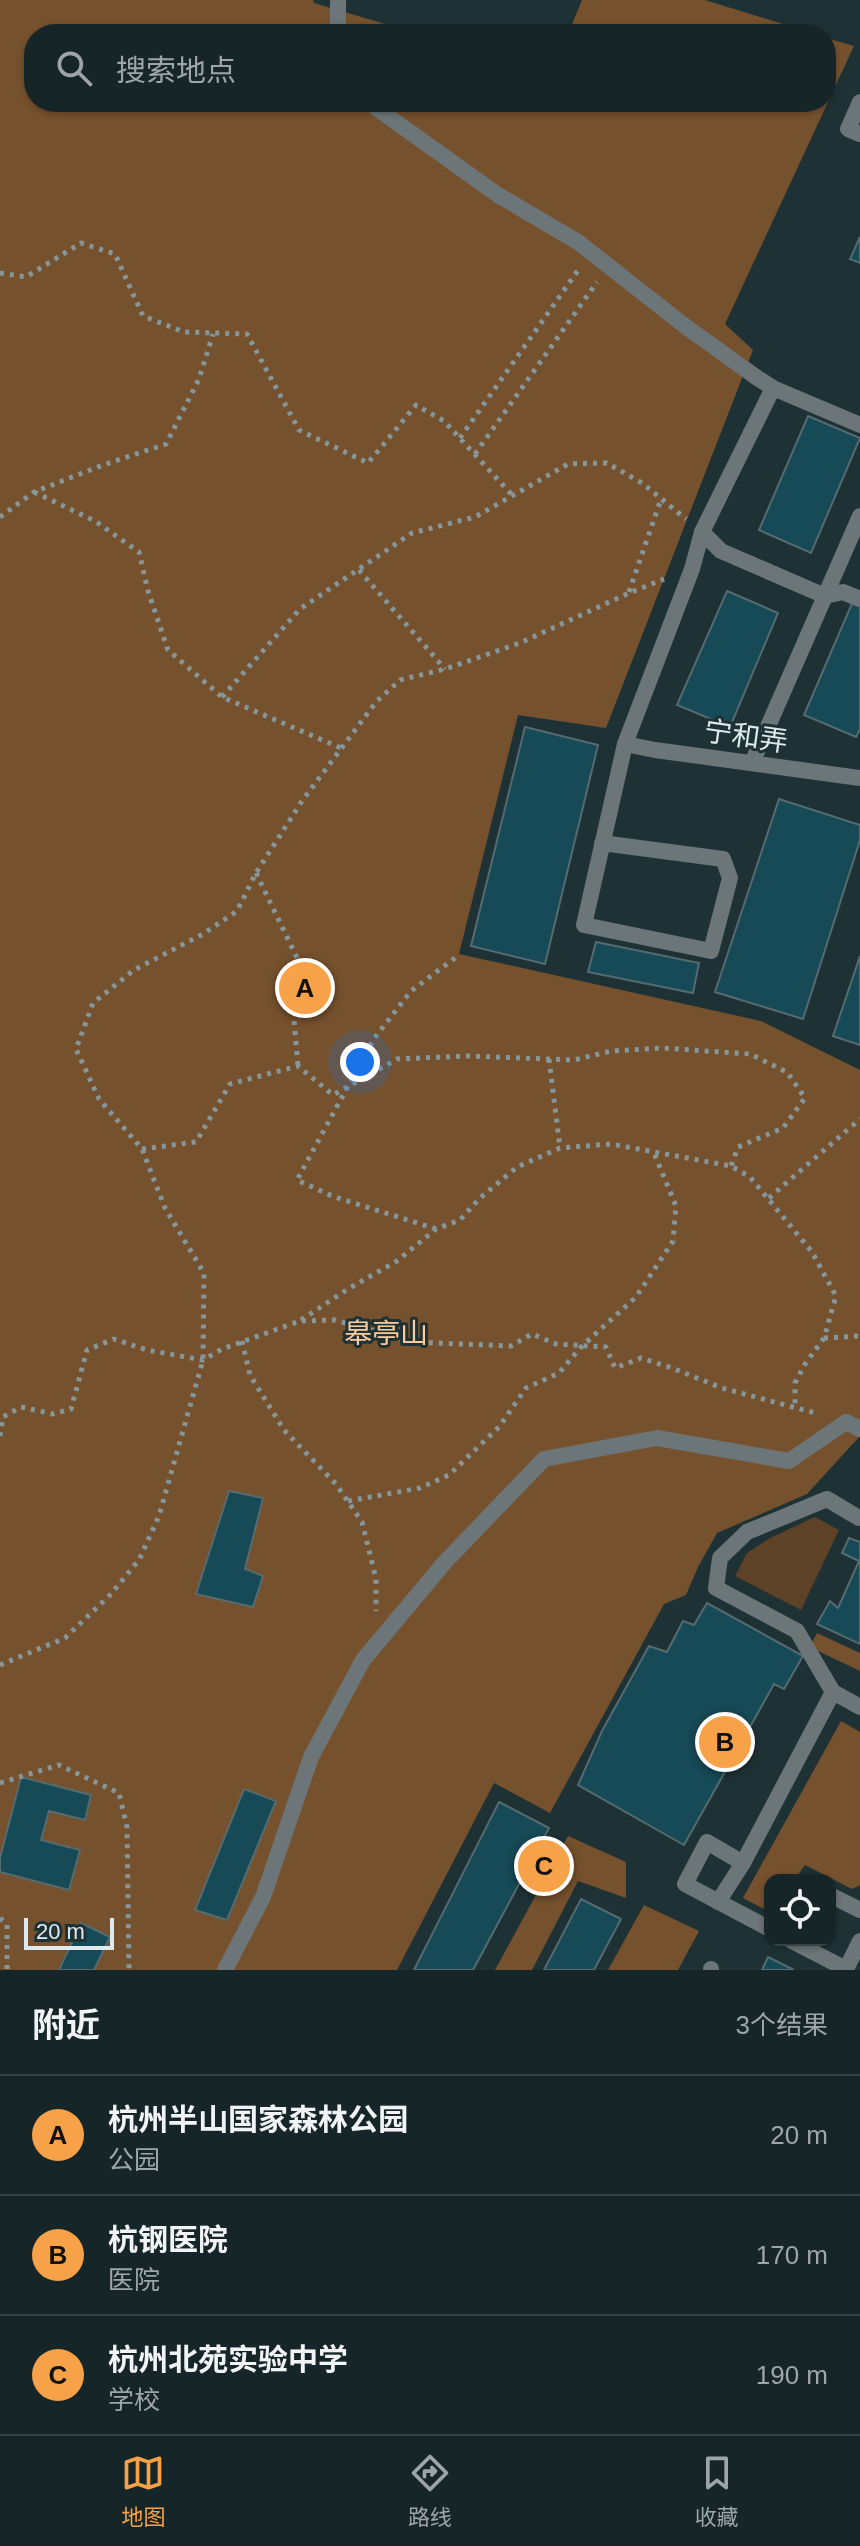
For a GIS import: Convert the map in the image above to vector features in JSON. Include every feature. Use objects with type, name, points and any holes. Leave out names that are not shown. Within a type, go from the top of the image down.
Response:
[{"type":"street","points":[[338,0],[338,24]]},
{"type":"street","points":[[860,102],[848,129],[860,134]]},
{"type":"street","points":[[382,112],[498,195],[578,242],[756,377],[773,388],[860,425]]},
{"type":"street","points":[[602,843],[723,859],[730,878],[711,951],[584,925],[602,843],[625,744],[692,569],[702,532],[773,388]]},
{"type":"street","points":[[752,763],[860,516]]},
{"type":"street","points":[[702,532],[721,551],[825,596],[843,592],[860,599]]},
{"type":"street","name":"宁和弄","points":[[625,744],[860,778]]},
{"type":"street","points":[[225,1970],[263,1897],[311,1757],[363,1660],[445,1562],[544,1459],[657,1438],[789,1461],[853,1426]]},
{"type":"street","points":[[860,1518],[827,1499],[747,1532],[720,1558],[716,1588],[797,1631],[833,1692],[860,1707]]},
{"type":"street","points":[[718,1902],[743,1863],[833,1692]]},
{"type":"street","points":[[743,1863],[707,1842],[685,1884],[764,1926]]},
{"type":"street","points":[[836,1898],[860,1910]]},
{"type":"street","points":[[801,1946],[847,1970],[860,1941]]},
{"type":"path","points":[[0,273],[26,277],[81,243],[115,254],[143,316],[184,332],[247,334],[299,430],[368,463],[416,405],[444,421],[512,495]]},
{"type":"path","points":[[460,438],[591,252]]},
{"type":"path","points":[[475,454],[609,266]]},
{"type":"path","points":[[0,517],[34,492],[166,444],[199,379],[213,334]]},
{"type":"path","points":[[222,697],[300,609],[412,533],[475,517],[568,464],[607,463],[642,483],[702,532]]},
{"type":"path","points":[[34,492],[95,521],[139,552],[148,591],[168,650],[222,697],[341,748]]},
{"type":"path","points":[[629,593],[661,499]]},
{"type":"path","points":[[0,1665],[65,1638],[110,1595],[139,1560],[159,1516],[203,1360],[204,1273],[165,1208],[142,1149],[99,1099],[76,1049],[93,1003],[134,970],[203,934],[237,911],[256,873],[302,801],[376,702],[400,680],[445,669],[520,643],[629,593],[692,569]]},
{"type":"path","points":[[359,570],[445,669]]},
{"type":"path","points":[[256,873],[300,964],[304,987],[294,1020],[298,1066],[333,1095],[397,1059],[467,1056],[574,1060],[611,1051],[663,1048],[750,1054],[787,1072],[805,1098],[783,1128],[738,1147],[731,1166]]},
{"type":"path","points":[[436,1229],[332,1196],[297,1180],[373,1040],[411,991],[459,955]]},
{"type":"path","points":[[549,1059],[560,1148]]},
{"type":"path","points":[[142,1149],[196,1142],[230,1084],[298,1066]]},
{"type":"path","points":[[769,1198],[860,1119]]},
{"type":"path","points":[[0,1436],[3,1417],[21,1407],[53,1414],[71,1409],[87,1350],[114,1339],[147,1350],[203,1360],[242,1341],[300,1321],[397,1261],[436,1229],[460,1220],[480,1198],[517,1167],[560,1148],[611,1144],[731,1166],[750,1177],[812,1252],[836,1296],[824,1338],[795,1383],[795,1408]]},
{"type":"path","points":[[348,1501],[420,1488],[449,1475],[499,1427],[526,1388],[559,1373],[581,1347],[636,1297],[673,1241],[676,1206],[654,1153]]},
{"type":"path","points":[[300,1321],[335,1320],[412,1342],[511,1346],[532,1334],[556,1344],[606,1347],[615,1368],[641,1358],[722,1388],[853,1426]]},
{"type":"path","points":[[824,1338],[860,1336]]},
{"type":"path","points":[[242,1341],[250,1375],[284,1430],[336,1484],[362,1522],[376,1579],[376,1644]]},
{"type":"path","points":[[0,1783],[59,1765],[119,1793],[127,1827],[129,1970]]},
{"type":"path","points":[[0,1918],[7,1925],[7,1970]]},
{"type":"shaded area","points":[[815,1517],[839,1530],[801,1610],[735,1576],[747,1553],[770,1538]]},
{"type":"green space","name":"皋亭山","points":[[0,0],[313,0],[314,3],[385,24],[24,24],[24,112],[823,112],[725,324],[753,350],[606,728],[518,715],[459,954],[761,1021],[860,1070],[860,1436],[807,1494],[717,1533],[686,1595],[664,1604],[550,1813],[494,1783],[397,1970],[0,1970]]},
{"type":"green space","points":[[582,0],[705,0],[783,24],[572,24]]},
{"type":"green space","name":"皋亭山","points":[[836,41],[854,46],[836,85]]},
{"type":"green space","points":[[817,1633],[860,1653],[860,1671],[810,1647]]},
{"type":"green space","points":[[841,1721],[860,1732],[860,1885],[852,1889],[836,1881],[836,1874],[823,1874],[805,1865],[798,1874],[764,1874],[764,1909],[743,1898]]},
{"type":"green space","points":[[568,1836],[626,1862],[626,1898],[578,1881],[532,1970],[495,1970]]},
{"type":"green space","points":[[644,1905],[699,1931],[678,1970],[608,1970]]},
{"type":"building","points":[[860,237],[860,263],[850,259]]},
{"type":"building","points":[[808,416],[860,438],[811,553],[759,530]]},
{"type":"building","points":[[727,591],[778,613],[730,727],[677,705]]},
{"type":"building","points":[[853,601],[860,604],[860,729],[856,737],[804,715]]},
{"type":"building","points":[[525,727],[598,745],[545,964],[471,946]]},
{"type":"building","points":[[779,799],[860,825],[860,840],[803,1019],[715,992]]},
{"type":"building","points":[[596,942],[699,963],[693,993],[588,972]]},
{"type":"building","points":[[860,956],[860,1045],[833,1036]]},
{"type":"building","points":[[229,1491],[263,1498],[245,1569],[263,1576],[253,1607],[196,1594]]},
{"type":"building","points":[[849,1538],[860,1542],[860,1644],[817,1624],[830,1601],[838,1608],[859,1561],[842,1553]]},
{"type":"building","points":[[707,1603],[803,1656],[784,1689],[774,1684],[684,1845],[578,1785],[602,1731],[649,1646],[667,1652],[683,1621],[694,1625]]},
{"type":"building","points":[[21,1777],[91,1795],[85,1820],[49,1811],[41,1840],[80,1850],[69,1890],[0,1872],[0,1858]]},
{"type":"building","points":[[244,1789],[276,1801],[227,1920],[195,1910]]},
{"type":"building","points":[[499,1802],[549,1828],[473,1970],[414,1970]]},
{"type":"building","points":[[581,1899],[621,1919],[594,1970],[544,1970]]},
{"type":"building","points":[[81,1923],[110,1937],[94,1970],[59,1970]]},
{"type":"building","points":[[768,1957],[794,1970],[762,1970]]},
{"type":"place","name":"杭州半山国家森林公园","points":[[305,988]]},
{"type":"place","name":"杭钢医院","points":[[725,1742]]},
{"type":"place","name":"杭州北苑实验中学","points":[[544,1866]]}]
